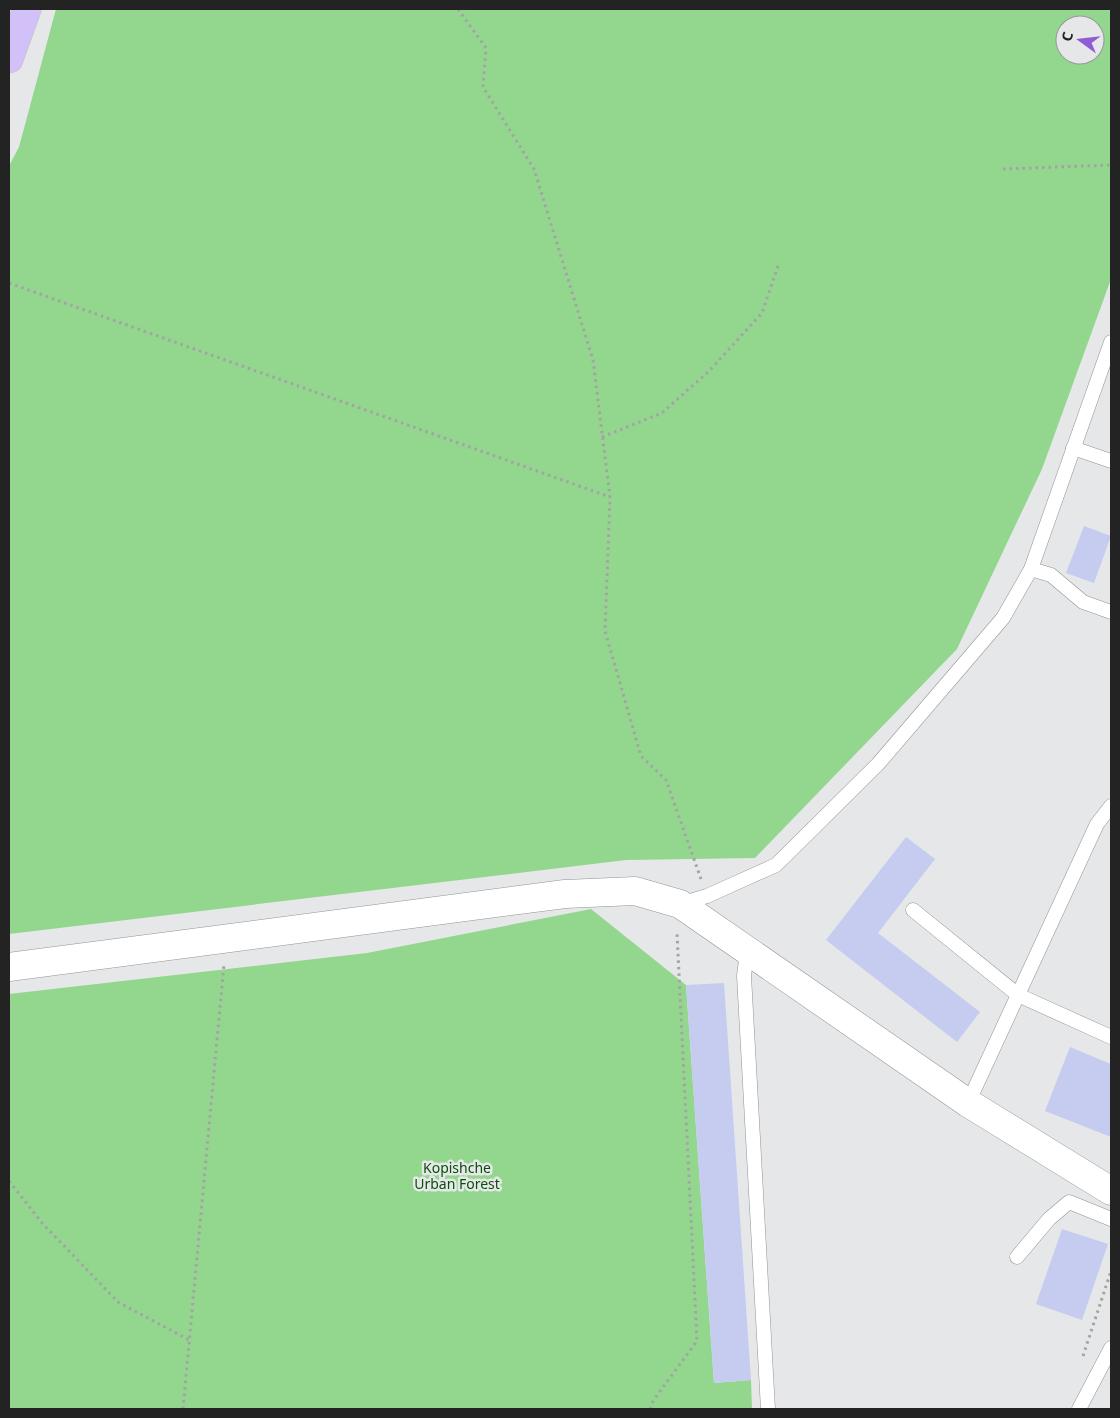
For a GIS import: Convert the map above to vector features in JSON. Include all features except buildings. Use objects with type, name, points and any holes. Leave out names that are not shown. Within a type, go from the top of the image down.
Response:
[{"type":"main road","points":[[9,59],[27,9]]},
{"type":"street","points":[[9,968],[582,893],[635,891],[680,904],[968,1103],[1111,1191]]},
{"type":"lane","points":[[680,904],[707,896],[776,865],[878,764],[1003,618],[1031,569],[1111,342]]},
{"type":"lane","points":[[1073,448],[1111,461]]},
{"type":"lane","points":[[1031,569],[1051,575],[1083,602],[1111,612]]},
{"type":"lane","points":[[968,1103],[1097,824],[1111,806]]},
{"type":"lane","points":[[913,910],[1018,995],[1111,1037]]},
{"type":"lane","points":[[747,951],[744,976],[768,1409]]},
{"type":"lane","points":[[1017,1257],[1049,1219],[1069,1202],[1111,1219]]},
{"type":"lane","points":[[1079,1409],[1111,1348]]},
{"type":"path","points":[[458,9],[486,48],[483,88],[534,169],[592,360],[610,497],[605,631],[641,756],[666,780],[707,896]]},
{"type":"path","points":[[1003,169],[1111,164]]},
{"type":"path","points":[[602,437],[662,413],[709,371],[762,313],[778,266]]},
{"type":"path","points":[[9,283],[610,497]]},
{"type":"path","points":[[650,1409],[653,1401],[697,1341],[676,940],[680,904]]},
{"type":"path","points":[[183,1409],[227,940]]},
{"type":"path","points":[[9,1181],[42,1223],[118,1302],[189,1340]]},
{"type":"path","points":[[1080,1363],[1111,1271]]},
{"type":"green space","points":[[56,9],[1111,9],[1111,279],[1042,469],[957,649],[755,858],[626,860],[9,934],[9,166],[19,147]]},
{"type":"green space","name":"Kopishche Urban Forest","points":[[591,909],[686,985],[714,1383],[751,1380],[752,1409],[9,1409],[9,994],[367,953]]}]
